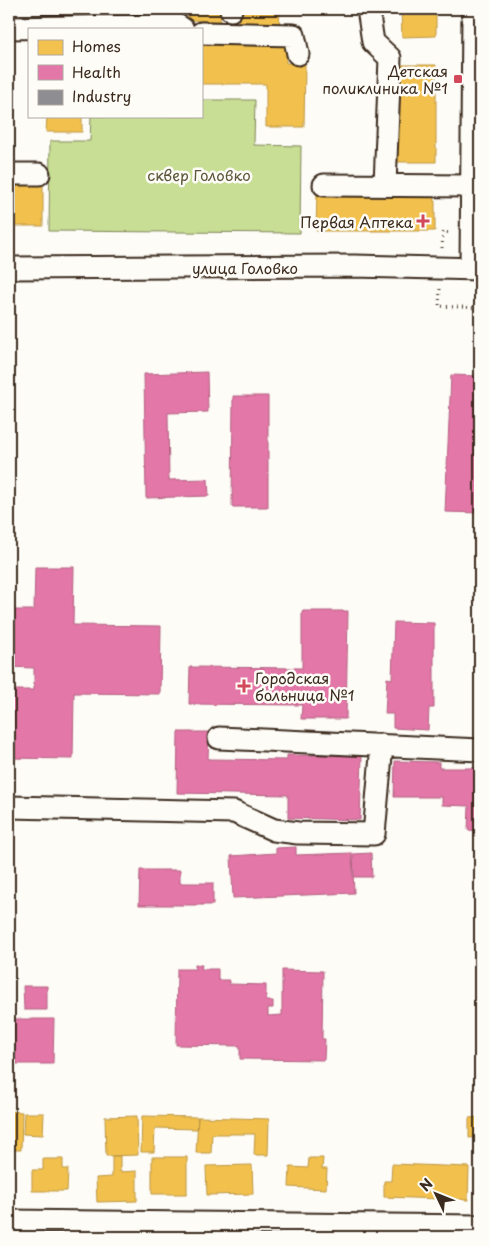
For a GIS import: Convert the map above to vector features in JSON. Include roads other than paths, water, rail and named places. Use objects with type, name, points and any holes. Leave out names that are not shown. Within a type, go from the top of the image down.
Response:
[{"type":"street","points":[[368,9],[372,42],[390,58],[385,185]]},
{"type":"street","points":[[473,9],[477,31],[476,137],[472,186],[476,269]]},
{"type":"street","points":[[9,28],[81,18],[177,25],[182,28]]},
{"type":"street","points":[[202,33],[294,35],[298,54]]},
{"type":"street","points":[[9,174],[39,174]]},
{"type":"street","points":[[324,185],[472,186]]},
{"type":"street","name":"улица Головко","points":[[9,268],[354,266],[476,269]]},
{"type":"street","points":[[219,738],[480,750]]},
{"type":"street","points":[[9,806],[234,812],[274,830],[298,833],[374,834],[382,745]]},
{"type":"street","points":[[9,1222],[231,1230],[480,1226]]},
{"type":"place","name":"Детская поликлиника №1","points":[[458,79]]},
{"type":"place","name":"Первая Аптека","points":[[423,221]]},
{"type":"place","name":"Городская больница №1","points":[[244,686]]},
{"type":"park label","name":"сквер Головко","points":[[199,174]]}]
